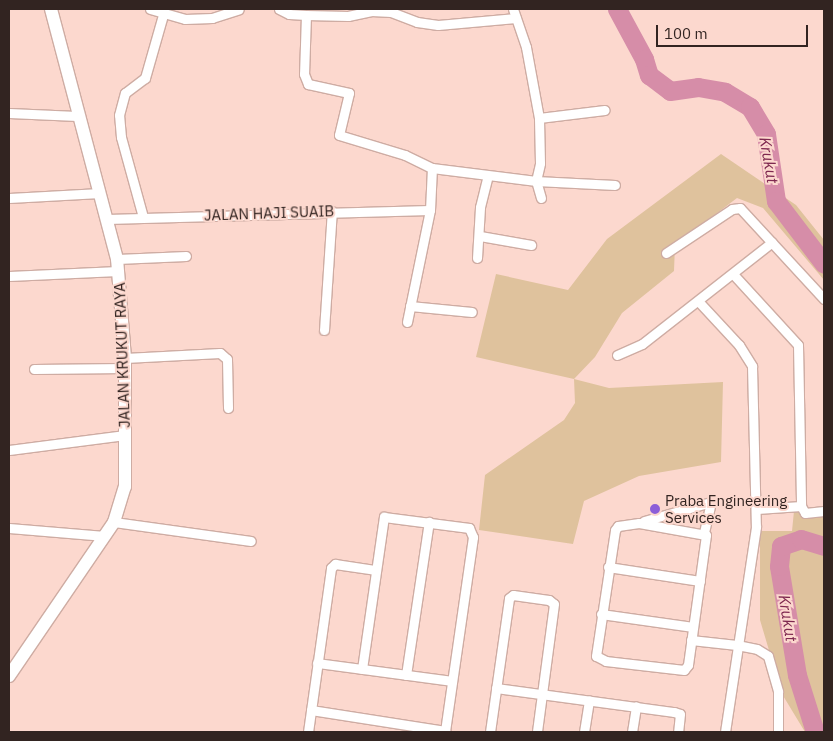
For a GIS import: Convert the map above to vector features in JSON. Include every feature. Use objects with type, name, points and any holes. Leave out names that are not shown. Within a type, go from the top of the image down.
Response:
[{"type":"street","name":"JALAN KRUKUT RAYA","points":[[9,676],[114,522],[124,487],[125,363],[121,263],[77,116],[51,9]]},
{"type":"street","points":[[150,9],[163,15],[185,19],[212,18],[239,9]]},
{"type":"street","points":[[279,9],[289,14],[306,15],[391,12],[418,22],[438,25],[515,13],[526,47],[539,118],[540,163],[536,180],[541,198]]},
{"type":"street","points":[[142,217],[121,137],[119,115],[125,93],[145,78],[163,15]]},
{"type":"street","points":[[306,15],[304,74],[308,84],[348,93],[340,135],[406,155],[432,168],[488,176],[615,185]]},
{"type":"street","points":[[539,118],[605,110]]},
{"type":"street","points":[[9,113],[77,116]]},
{"type":"street","points":[[407,322],[430,210],[432,168]]},
{"type":"street","points":[[477,258],[480,236],[480,207],[488,176]]},
{"type":"street","points":[[9,198],[100,193]]},
{"type":"street","points":[[666,253],[736,208],[743,209],[824,300]]},
{"type":"street","name":"JALAN HAJI SUAIB","points":[[107,219],[332,211],[430,210]]},
{"type":"street","points":[[324,330],[332,211]]},
{"type":"street","points":[[480,236],[531,245]]},
{"type":"street","points":[[617,355],[642,344],[699,302],[772,242]]},
{"type":"street","points":[[9,276],[150,258],[186,256]]},
{"type":"street","points":[[733,274],[798,345],[801,506],[805,513],[824,511]]},
{"type":"street","points":[[699,302],[739,345],[752,366],[756,509],[725,732]]},
{"type":"street","points":[[410,306],[472,312]]},
{"type":"street","points":[[34,369],[125,363],[220,353],[227,359],[228,408]]},
{"type":"street","points":[[9,450],[125,435]]},
{"type":"street","points":[[711,502],[704,533],[700,582],[688,665],[680,671],[600,659],[595,653],[616,527],[639,523],[711,502]]},
{"type":"street","points":[[756,509],[801,506]]},
{"type":"street","points":[[311,710],[445,732],[473,533],[466,526],[384,517],[362,669]]},
{"type":"street","points":[[114,522],[251,542]]},
{"type":"street","points":[[406,675],[429,522]]},
{"type":"street","points":[[639,523],[704,533]]},
{"type":"street","points":[[9,528],[105,536]]},
{"type":"street","points":[[308,732],[331,568],[335,564],[375,570]]},
{"type":"street","points":[[608,567],[700,582]]},
{"type":"street","points":[[490,732],[509,598],[513,595],[552,601],[554,607],[536,732]]},
{"type":"street","points":[[601,614],[693,627]]},
{"type":"street","points":[[692,640],[737,645],[757,650],[768,656],[778,692],[778,732]]},
{"type":"street","points":[[317,663],[452,681]]},
{"type":"street","points":[[496,688],[636,706],[680,714],[678,732]]},
{"type":"street","points":[[584,732],[589,700]]},
{"type":"street","points":[[632,732],[636,706]]},
{"type":"shaded area","points":[[721,154],[796,205],[824,240],[824,280],[763,208],[737,198],[675,245],[674,271],[622,313],[595,357],[574,379],[476,357],[496,274],[568,290],[607,239]]},
{"type":"shaded area","points":[[574,379],[609,388],[723,382],[721,462],[639,476],[584,501],[573,544],[479,530],[485,475],[564,420],[575,403]]},
{"type":"shaded area","points":[[794,511],[824,511],[824,732],[805,732],[782,694],[760,620],[760,531],[792,531]]},
{"type":"waterway","name":"Krukut","points":[[617,9],[644,59],[649,75],[670,91],[698,87],[725,92],[750,107],[766,134],[776,201],[824,264]]},
{"type":"waterway","name":"Krukut","points":[[815,732],[797,675],[779,566],[781,546],[801,539],[824,546]]},
{"type":"place","name":"Praba Engineering Services","points":[[655,509]]}]
